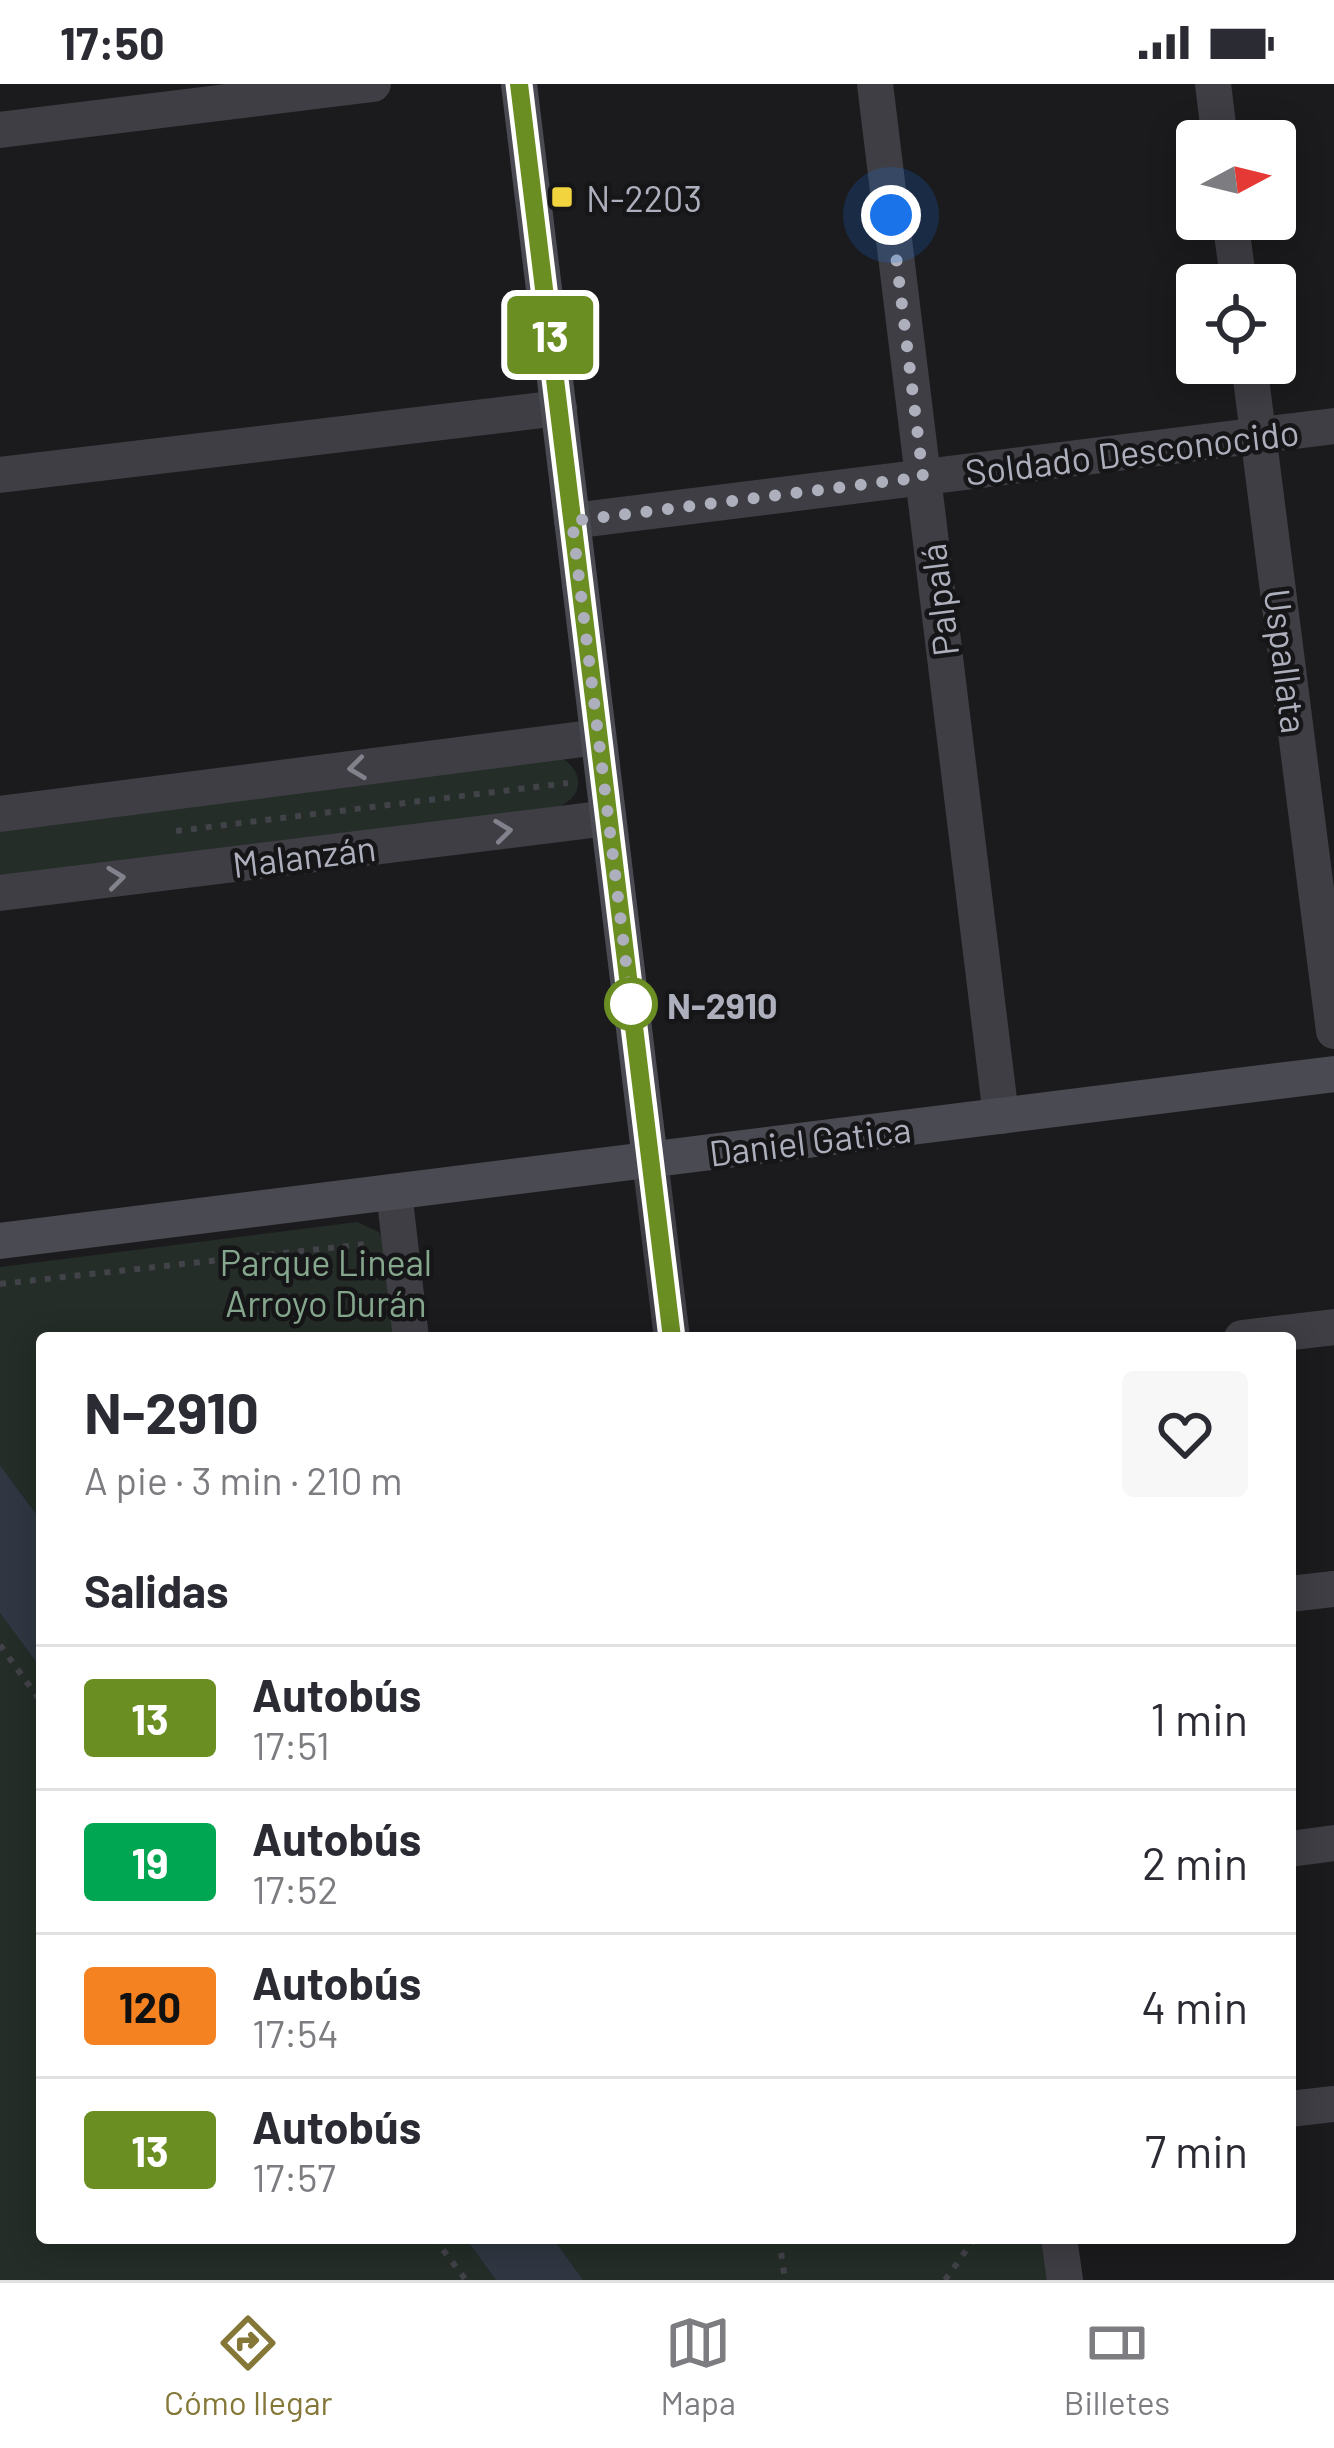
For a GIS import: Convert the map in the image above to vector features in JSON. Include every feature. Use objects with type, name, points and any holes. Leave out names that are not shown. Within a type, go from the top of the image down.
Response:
[{"type":"main road","points":[[519,84],[650,1160]]},
{"type":"main road","name":"Daniel Gatica","points":[[0,1241],[1334,1074]]},
{"type":"street","points":[[0,130],[373,84]]},
{"type":"street","name":"Palpalá","points":[[875,84],[1001,1116]]},
{"type":"street","points":[[1213,84],[1217,120]]},
{"type":"street","name":"Uspallata","points":[[1252,384],[1334,1031]]},
{"type":"street","points":[[0,475],[559,408]]},
{"type":"street","name":"Soldado Desconocido","points":[[572,521],[1334,426]]},
{"type":"street","points":[[0,814],[598,737]]},
{"type":"street","name":"Malanzán","points":[[0,892],[608,818]]},
{"type":"street","points":[[650,1160],[671,1332]]},
{"type":"street","points":[[394,1192],[410,1332]]},
{"type":"street","points":[[1292,1332],[1334,1327]]},
{"type":"street","points":[[1296,1593],[1334,1588]]},
{"type":"street","points":[[1296,1848],[1334,1844]]},
{"type":"street","points":[[1296,2108],[1334,2104]]},
{"type":"street","points":[[1061,2244],[1065,2280]]},
{"type":"path","points":[[162,832],[579,782]]},
{"type":"path","points":[[0,1284],[354,1244],[378,1251]]},
{"type":"path","points":[[0,1645],[36,1695]]},
{"type":"path","points":[[439,2244],[466,2280]]},
{"type":"path","points":[[780,2244],[785,2280]]},
{"type":"path","points":[[945,2280],[971,2244]]},
{"type":"green space","points":[[560,757],[574,769],[578,783],[573,797],[558,807],[0,878],[0,826]]},
{"type":"green space","name":"Parque Lineal Arroyo Durán","points":[[357,1222],[379,1232],[384,1244],[396,1332],[36,1332],[36,1514],[0,1465],[0,1267]]},
{"type":"green space","points":[[0,1613],[36,1662],[36,2244],[469,2244],[496,2280],[0,2280]]},
{"type":"green space","points":[[557,2244],[1045,2244],[1049,2280],[583,2280]]},
{"type":"shaded area","points":[[0,1465],[36,1514],[36,1662],[0,1613]]},
{"type":"shaded area","points":[[469,2244],[557,2244],[583,2280],[496,2280]]},
{"type":"bus line","name":"13","points":[[519,84],[671,1332]]},
{"type":"place","name":"N-2203","points":[[562,197]]},
{"type":"place","name":"N-2910","points":[[631,1004]]},
{"type":"route","points":[[631,1004],[572,521],[923,477],[891,215]]}]
